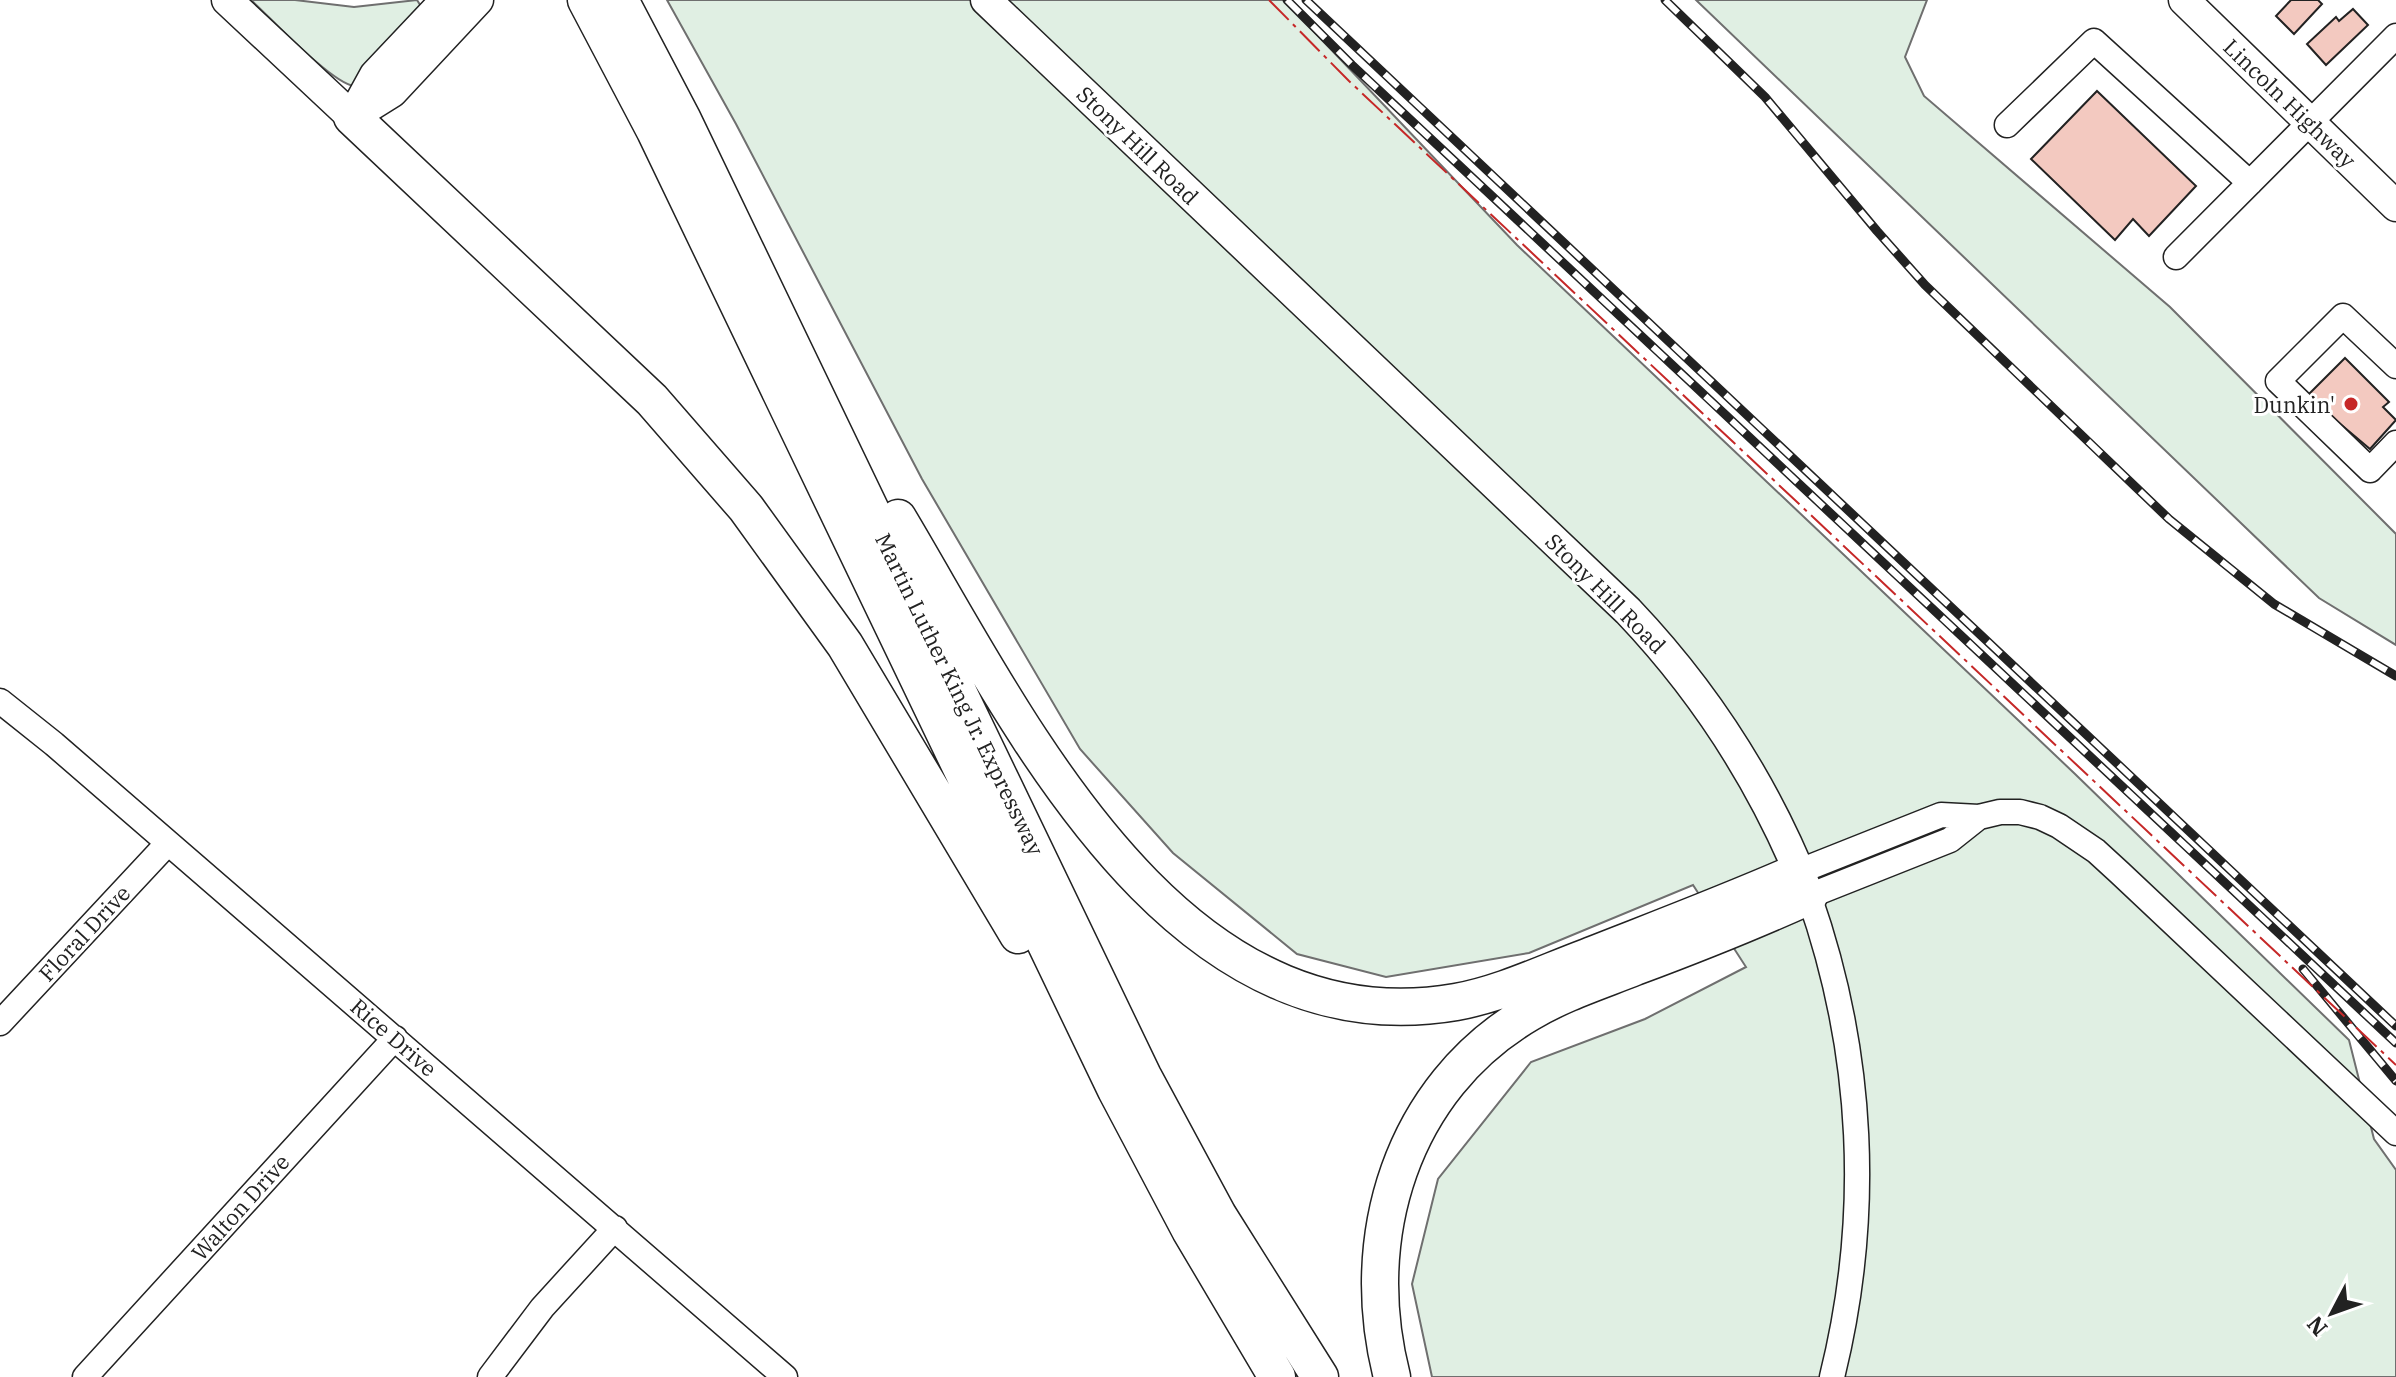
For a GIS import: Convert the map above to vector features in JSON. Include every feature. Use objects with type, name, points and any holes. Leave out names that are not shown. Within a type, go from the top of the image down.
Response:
[{"type":"highway","name":"Martin Luther King Jr. Expressway","points":[[586,0],[655,131],[1116,1090],[1198,1244],[1277,1377]]},
{"type":"highway","name":"Martin Luther King Jr. Expressway","points":[[620,0],[682,118],[1143,1076],[1218,1215],[1320,1377]]},
{"type":"highway","points":[[352,117],[630,378],[684,434],[746,508],[810,594],[876,695],[1153,1161]]},
{"type":"highway","points":[[777,316],[1028,736],[1064,790],[1115,852],[1169,908],[1248,966],[1307,991],[1366,1005],[1397,1007],[1455,1002],[1509,987],[1744,896],[1804,884]]},
{"type":"highway","points":[[1392,1377],[1379,1310],[1378,1276],[1385,1214],[1395,1181],[1425,1117],[1462,1068],[1503,1030],[1559,997],[1754,921],[1804,884]]},
{"type":"main road","points":[[227,0],[352,117]]},
{"type":"main road","points":[[352,117],[375,75],[446,0]]},
{"type":"main road","points":[[352,117],[392,92],[478,0]]},
{"type":"main road","name":"Stony Hill Road","points":[[986,0],[1658,642],[1732,740],[1771,808],[1804,884]]},
{"type":"main road","name":"Lincoln Highway","points":[[2184,0],[2396,206]]},
{"type":"street","points":[[2176,257],[2396,36]]},
{"type":"street","points":[[2007,125],[2094,41],[2250,183]]},
{"type":"street","points":[[2396,366],[2343,316],[2278,381],[2370,470],[2396,443]]},
{"type":"street","name":"Rice Drive","points":[[0,701],[785,1377]]},
{"type":"street","points":[[1804,884],[1941,815],[1979,817],[2000,812],[2020,812],[2040,817],[2087,844],[2120,873],[2396,1133]]},
{"type":"street","name":"Floral Drive","points":[[0,1023],[168,843]]},
{"type":"street","name":"Stony Hill Road","points":[[1804,884],[1825,940],[1842,1011],[1856,1113],[1858,1160],[1854,1258],[1832,1377]]},
{"type":"street","name":"Walton Drive","points":[[85,1377],[395,1038]]},
{"type":"street","points":[[490,1377],[542,1308],[615,1228]]},
{"type":"green space","points":[[251,0],[295,0],[354,7],[417,0],[422,8],[354,86],[331,74]]},
{"type":"green space","points":[[667,0],[1284,0],[1517,245],[2074,773],[2349,1040],[2374,1139],[2396,1170],[2396,1377],[1432,1377],[1412,1284],[1438,1179],[1531,1062],[1645,1019],[1746,967],[1693,885],[1529,953],[1386,977],[1297,954],[1173,853],[1080,749],[922,479],[736,124]]},
{"type":"green space","points":[[1696,0],[1927,0],[1905,57],[1924,96],[2170,307],[2396,534],[2396,645],[2319,598]]},
{"type":"building","points":[[2291,0],[2318,0],[2322,4],[2294,34],[2276,16]]},
{"type":"building","points":[[2353,9],[2368,25],[2326,65],[2307,44],[2336,17],[2339,21]]},
{"type":"building","points":[[2097,91],[2196,186],[2149,236],[2133,219],[2115,240],[2031,159]]},
{"type":"building","name":"Dunkin'","points":[[2345,358],[2389,402],[2383,407],[2396,420],[2370,449],[2307,396]]},
{"type":"railway","points":[[1287,0],[1352,65],[2396,1043]]},
{"type":"railway","points":[[1306,0],[2396,1026]]},
{"type":"railway","points":[[1665,0],[1765,97],[1925,285],[2169,519],[2274,604],[2396,676]]},
{"type":"railway","points":[[2303,969],[2396,1081]]},
{"type":"power","points":[[1269,0],[1349,81],[2396,1065]]},
{"type":"place","name":"Dunkin'","points":[[2351,404]]}]
